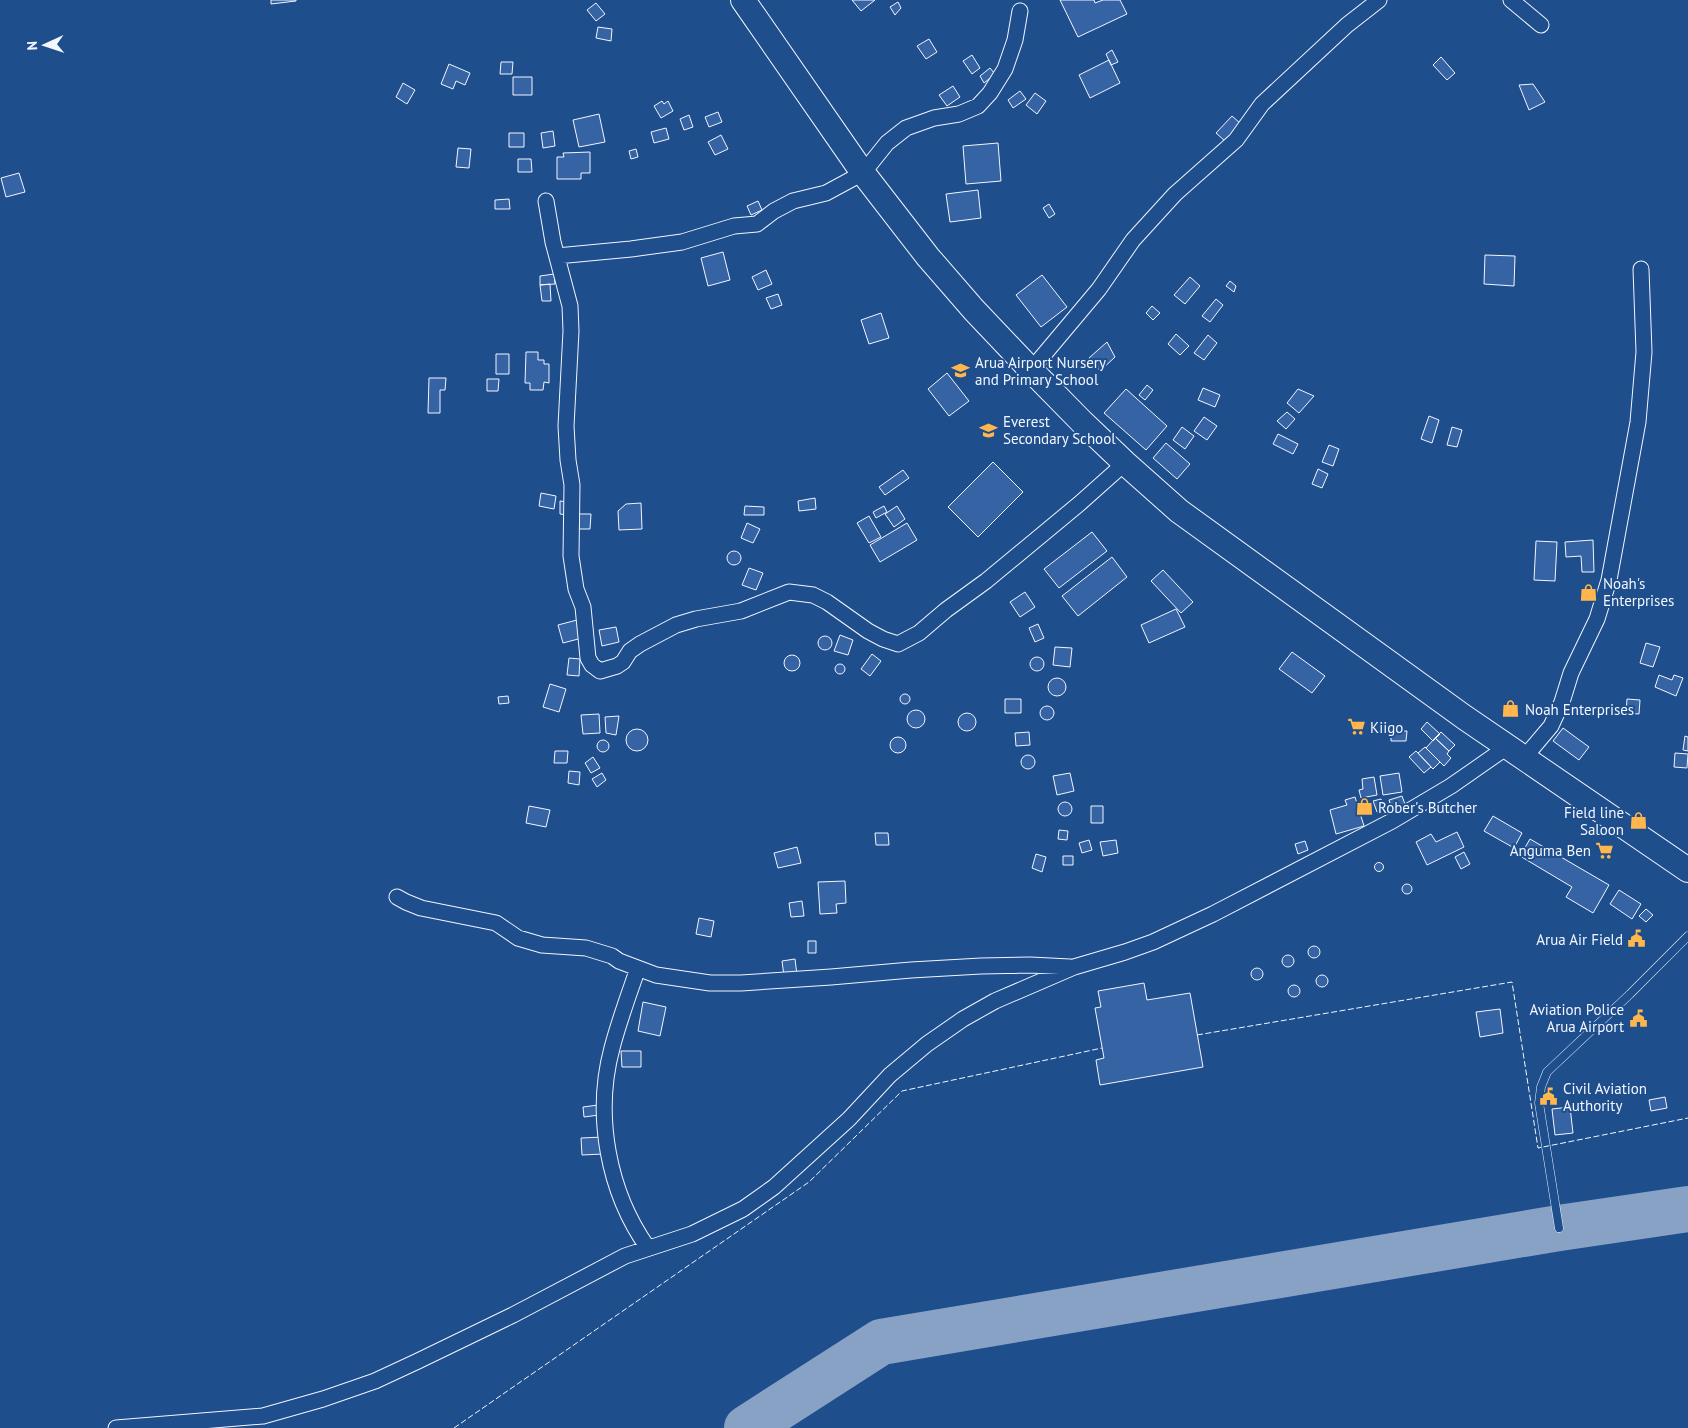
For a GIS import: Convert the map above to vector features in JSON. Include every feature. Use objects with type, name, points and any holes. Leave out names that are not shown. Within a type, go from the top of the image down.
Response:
[{"type":"main road","points":[[743,0],[864,172],[928,257],[974,310],[1031,370],[1125,463],[1179,511],[1464,717],[1688,870]]},
{"type":"street","points":[[1031,370],[1099,289],[1133,240],[1175,194],[1236,140],[1262,104],[1347,25],[1379,0]]},
{"type":"street","points":[[1512,0],[1541,25]]},
{"type":"street","points":[[557,256],[682,242],[734,226],[757,224],[774,211],[793,202],[826,194],[864,172],[887,143],[906,128],[934,118],[958,114],[978,106],[1005,69],[1015,40],[1020,11]]},
{"type":"street","points":[[546,200],[553,242],[570,306],[571,331],[566,426],[572,485],[572,565],[576,589],[583,607],[588,658],[592,665],[600,671],[617,666],[623,662],[630,651],[670,627],[696,619],[741,611],[788,592],[814,594],[868,631],[898,644],[920,633],[946,610],[986,581],[1125,463]]},
{"type":"street","points":[[116,1428],[264,1416],[323,1399],[384,1377],[513,1315],[625,1256],[692,1234],[743,1209],[780,1182],[848,1119],[890,1075],[927,1044],[963,1019],[995,1001],[1074,967],[1153,942],[1213,914],[1392,821],[1451,786],[1516,752],[1551,726],[1562,702],[1571,673],[1597,619],[1609,580],[1638,422],[1644,352],[1641,269]]},
{"type":"street","points":[[398,897],[422,908],[496,923],[518,938],[542,945],[586,948],[612,956],[619,961],[656,974],[695,982],[716,983],[810,979],[912,970],[974,967],[1030,965],[1074,967]]},
{"type":"street","points":[[638,968],[612,1049],[606,1080],[605,1125],[611,1170],[626,1213],[648,1248]]},
{"type":"lane","points":[[1559,1228],[1539,1103],[1541,1087],[1547,1072],[1643,982],[1688,936]]},
{"type":"building","points":[[271,0],[296,0],[296,1],[271,4]]},
{"type":"building","points":[[852,0],[875,0],[861,11]]},
{"type":"building","points":[[1060,0],[1094,0],[1095,3],[1103,0],[1120,0],[1127,14],[1078,37]]},
{"type":"building","points":[[898,2],[901,8],[895,15],[890,7]]},
{"type":"building","points":[[596,3],[605,14],[596,21],[587,10]]},
{"type":"building","points":[[598,27],[612,29],[611,41],[596,38]]},
{"type":"building","points":[[929,39],[937,52],[926,59],[917,46]]},
{"type":"building","points":[[1112,50],[1118,62],[1111,65],[1106,54]]},
{"type":"building","points":[[972,55],[980,68],[972,74],[963,61]]},
{"type":"building","points":[[1441,57],[1455,73],[1447,80],[1433,65]]},
{"type":"building","points":[[1109,60],[1120,83],[1090,98],[1079,75]]},
{"type":"building","points":[[501,62],[513,62],[512,74],[500,74]]},
{"type":"building","points":[[449,64],[470,73],[465,85],[456,81],[453,89],[441,84]]},
{"type":"building","points":[[990,68],[995,74],[984,83],[980,76]]},
{"type":"building","points":[[513,77],[532,77],[532,95],[513,95]]},
{"type":"building","points":[[403,83],[415,90],[407,104],[396,97]]},
{"type":"building","points":[[1533,84],[1545,102],[1529,110],[1519,85]]},
{"type":"building","points":[[953,86],[960,97],[947,106],[939,95]]},
{"type":"building","points":[[1020,91],[1026,99],[1013,108],[1008,100]]},
{"type":"building","points":[[1035,93],[1046,101],[1037,114],[1026,105]]},
{"type":"building","points":[[662,101],[664,104],[668,101],[673,111],[661,118],[654,106]]},
{"type":"building","points":[[718,112],[722,122],[709,127],[705,117]]},
{"type":"building","points":[[599,114],[605,142],[579,147],[573,120]]},
{"type":"building","points":[[689,115],[693,127],[684,130],[680,119]]},
{"type":"building","points":[[1232,116],[1241,124],[1225,141],[1216,133]]},
{"type":"building","points":[[666,128],[669,139],[654,143],[651,132]]},
{"type":"building","points":[[553,131],[555,146],[543,148],[541,133]]},
{"type":"building","points":[[509,133],[524,133],[524,147],[509,147]]},
{"type":"building","points":[[721,135],[728,149],[715,155],[708,142]]},
{"type":"building","points":[[998,143],[1001,181],[966,184],[963,146]]},
{"type":"building","points":[[458,148],[471,149],[469,168],[456,167]]},
{"type":"building","points":[[636,149],[638,157],[631,159],[629,151]]},
{"type":"building","points":[[590,152],[590,173],[581,173],[581,179],[557,179],[557,157],[564,157],[563,153]]},
{"type":"building","points":[[518,159],[531,159],[532,172],[518,172]]},
{"type":"building","points":[[19,173],[25,192],[6,197],[1,178]]},
{"type":"building","points":[[978,190],[981,218],[950,222],[946,194]]},
{"type":"building","points":[[509,199],[510,209],[495,209],[495,200]]},
{"type":"building","points":[[758,201],[762,210],[751,215],[747,206]]},
{"type":"building","points":[[1049,204],[1055,214],[1049,218],[1043,208]]},
{"type":"building","points":[[723,252],[730,280],[708,286],[701,258]]},
{"type":"building","points":[[1485,255],[1515,256],[1514,286],[1484,284]]},
{"type":"building","points":[[766,270],[772,284],[758,290],[752,277]]},
{"type":"building","points":[[554,274],[555,284],[540,285],[540,276]]},
{"type":"building","points":[[1042,275],[1067,307],[1041,327],[1016,295]]},
{"type":"building","points":[[1190,277],[1200,286],[1185,304],[1174,295]]},
{"type":"building","points":[[1230,281],[1236,286],[1234,292],[1226,286]]},
{"type":"building","points":[[550,284],[551,301],[542,301],[540,285]]},
{"type":"building","points":[[778,294],[782,305],[771,309],[766,298]]},
{"type":"building","points":[[1216,299],[1223,305],[1210,322],[1202,316]]},
{"type":"building","points":[[1152,306],[1160,313],[1153,320],[1146,313]]},
{"type":"building","points":[[881,313],[889,338],[869,344],[861,320]]},
{"type":"building","points":[[1176,334],[1189,346],[1180,355],[1168,344]]},
{"type":"building","points":[[1208,335],[1217,343],[1204,360],[1194,353]]},
{"type":"building","points":[[1107,342],[1115,357],[1100,371],[1089,358]]},
{"type":"building","points":[[526,352],[538,352],[538,360],[544,360],[544,364],[549,364],[549,383],[544,382],[543,390],[530,390],[530,383],[525,383]]},
{"type":"building","points":[[496,354],[509,354],[509,374],[496,374]]},
{"type":"building","points":[[947,373],[969,401],[949,416],[928,389]]},
{"type":"building","points":[[429,378],[446,378],[445,390],[440,390],[440,413],[428,413]]},
{"type":"building","points":[[487,379],[499,379],[498,391],[487,391]]},
{"type":"building","points":[[1147,385],[1153,390],[1145,400],[1139,395]]},
{"type":"building","points":[[1203,388],[1220,395],[1215,407],[1198,400]]},
{"type":"building","points":[[1126,389],[1167,426],[1146,450],[1104,413]]},
{"type":"building","points":[[1298,389],[1314,396],[1299,413],[1287,403]]},
{"type":"building","points":[[1287,412],[1295,419],[1286,429],[1277,421]]},
{"type":"building","points":[[1429,416],[1439,420],[1432,443],[1421,439]]},
{"type":"building","points":[[1204,417],[1217,426],[1207,440],[1194,431]]},
{"type":"building","points":[[1182,427],[1194,436],[1185,449],[1173,440]]},
{"type":"building","points":[[1452,427],[1462,430],[1457,447],[1447,445]]},
{"type":"building","points":[[1278,434],[1298,444],[1293,454],[1273,444]]},
{"type":"building","points":[[1166,443],[1190,464],[1177,479],[1153,458]]},
{"type":"building","points":[[1329,445],[1339,449],[1333,466],[1322,462]]},
{"type":"building","points":[[993,462],[1023,492],[978,537],[948,507]]},
{"type":"building","points":[[1318,469],[1328,474],[1322,488],[1312,484]]},
{"type":"building","points":[[903,470],[909,478],[885,495],[879,487]]},
{"type":"building","points":[[541,493],[556,496],[554,509],[539,506]]},
{"type":"building","points":[[815,498],[816,509],[799,511],[798,501]]},
{"type":"building","points":[[560,501],[568,502],[567,515],[560,514]]},
{"type":"building","points":[[641,503],[642,529],[619,530],[618,511],[626,504]]},
{"type":"building","points":[[745,506],[764,507],[764,515],[744,515]]},
{"type":"building","points":[[884,506],[887,512],[876,518],[873,512]]},
{"type":"building","points":[[897,506],[905,519],[894,527],[885,514]]},
{"type":"building","points":[[579,514],[591,514],[590,529],[579,529]]},
{"type":"building","points":[[869,516],[881,537],[869,543],[857,523]]},
{"type":"building","points":[[747,523],[760,529],[753,543],[741,538]]},
{"type":"building","points":[[907,523],[917,540],[880,562],[870,545]]},
{"type":"building","points":[[1092,532],[1107,551],[1059,588],[1044,569]]},
{"type":"building","points":[[1593,540],[1594,572],[1582,572],[1581,556],[1566,557],[1565,542]]},
{"type":"building","points":[[1536,541],[1557,542],[1555,581],[1534,580]]},
{"type":"building","points":[[734,551],[739,553],[741,558],[739,563],[734,565],[729,563],[727,558],[729,553]]},
{"type":"building","points":[[1112,557],[1127,577],[1078,616],[1062,596]]},
{"type":"building","points":[[749,568],[763,573],[756,590],[742,585]]},
{"type":"building","points":[[1163,570],[1193,602],[1181,613],[1151,581]]},
{"type":"building","points":[[1025,592],[1035,607],[1020,617],[1010,602]]},
{"type":"building","points":[[1176,609],[1185,627],[1149,643],[1141,625]]},
{"type":"building","points":[[577,620],[582,638],[563,643],[558,625]]},
{"type":"building","points":[[1038,624],[1044,638],[1035,642],[1029,628]]},
{"type":"building","points":[[616,627],[619,642],[602,646],[599,630]]},
{"type":"building","points":[[840,635],[853,640],[848,655],[834,651]]},
{"type":"building","points":[[822,636],[828,636],[832,643],[828,650],[822,650],[818,646],[818,640]]},
{"type":"building","points":[[1646,643],[1660,647],[1653,667],[1640,663]]},
{"type":"building","points":[[1055,647],[1072,648],[1070,667],[1053,665]]},
{"type":"building","points":[[1292,652],[1325,676],[1312,693],[1279,669]]},
{"type":"building","points":[[872,654],[881,661],[870,676],[861,669]]},
{"type":"building","points":[[789,655],[795,655],[800,660],[798,669],[789,671],[784,666],[784,660]]},
{"type":"building","points":[[1034,657],[1040,657],[1044,664],[1040,671],[1034,671],[1030,667],[1030,661]]},
{"type":"building","points":[[569,658],[580,659],[579,676],[567,675]]},
{"type":"building","points":[[838,664],[842,664],[845,669],[844,673],[838,674],[835,671],[835,667]]},
{"type":"building","points":[[1659,675],[1672,680],[1674,675],[1683,678],[1676,696],[1655,687]]},
{"type":"building","points":[[1053,678],[1061,678],[1066,683],[1064,694],[1053,696],[1048,691],[1048,683]]},
{"type":"building","points":[[550,684],[566,689],[559,712],[543,707]]},
{"type":"building","points":[[903,694],[907,694],[910,699],[909,703],[903,704],[900,701],[900,697]]},
{"type":"building","points":[[508,696],[509,703],[499,704],[498,697]]},
{"type":"building","points":[[1005,699],[1021,699],[1021,713],[1005,713]]},
{"type":"building","points":[[1627,699],[1640,700],[1639,714],[1626,713]]},
{"type":"building","points":[[1047,706],[1052,708],[1054,713],[1052,718],[1047,720],[1042,718],[1040,713],[1042,708]]},
{"type":"building","points":[[916,710],[922,713],[925,719],[922,725],[916,728],[910,725],[907,719],[910,713]]},
{"type":"building","points":[[967,713],[973,716],[976,722],[973,728],[967,731],[961,728],[958,722],[961,716]]},
{"type":"building","points":[[599,714],[600,733],[583,734],[581,715]]},
{"type":"building","points":[[619,716],[616,735],[606,733],[605,717]]},
{"type":"building","points":[[1427,722],[1440,734],[1433,741],[1421,729]]},
{"type":"building","points":[[1563,728],[1589,747],[1579,760],[1553,741]]},
{"type":"building","points":[[637,729],[645,732],[648,740],[645,748],[637,751],[629,748],[626,740],[629,732]]},
{"type":"building","points":[[1391,731],[1407,731],[1406,741],[1391,741]]},
{"type":"building","points":[[1029,732],[1030,745],[1016,746],[1015,733]]},
{"type":"building","points":[[1441,732],[1455,745],[1449,751],[1435,738]]},
{"type":"building","points":[[1685,736],[1688,737],[1688,751],[1683,750]]},
{"type":"building","points":[[898,737],[904,739],[906,745],[904,751],[898,753],[892,751],[890,745],[892,739]]},
{"type":"building","points":[[1435,738],[1449,751],[1447,754],[1451,758],[1444,766],[1426,748]]},
{"type":"building","points":[[605,740],[608,741],[608,751],[601,752],[598,751],[597,744],[598,741]]},
{"type":"building","points":[[1425,747],[1440,762],[1433,769],[1418,753]]},
{"type":"building","points":[[555,751],[568,751],[567,763],[554,763]]},
{"type":"building","points":[[1416,751],[1431,767],[1424,773],[1409,757]]},
{"type":"building","points":[[1675,753],[1688,754],[1687,768],[1674,767]]},
{"type":"building","points":[[1028,755],[1033,757],[1035,762],[1033,767],[1028,769],[1023,767],[1021,762],[1023,757]]},
{"type":"building","points":[[593,757],[600,768],[591,773],[585,763]]},
{"type":"building","points":[[569,771],[580,772],[579,785],[568,783]]},
{"type":"building","points":[[602,773],[606,780],[597,787],[592,779]]},
{"type":"building","points":[[1070,773],[1074,791],[1057,795],[1053,776]]},
{"type":"building","points":[[1399,773],[1402,792],[1383,795],[1380,776]]},
{"type":"building","points":[[1374,777],[1377,795],[1361,798],[1359,790],[1363,789],[1362,779]]},
{"type":"building","points":[[1402,796],[1406,807],[1393,812],[1389,800]]},
{"type":"building","points":[[1355,797],[1364,826],[1336,834],[1330,810],[1347,805],[1345,800]]},
{"type":"building","points":[[1381,799],[1385,810],[1377,812],[1373,801]]},
{"type":"building","points":[[1062,802],[1068,802],[1072,809],[1068,816],[1062,816],[1058,812],[1058,806]]},
{"type":"building","points":[[529,806],[550,810],[546,827],[526,823]]},
{"type":"building","points":[[1091,806],[1103,806],[1103,823],[1091,823]]},
{"type":"building","points":[[1493,816],[1522,833],[1514,848],[1484,831]]},
{"type":"building","points":[[1059,830],[1068,831],[1067,840],[1058,839]]},
{"type":"building","points":[[1457,832],[1464,847],[1427,865],[1416,842],[1431,834],[1436,842]]},
{"type":"building","points":[[875,833],[888,833],[889,845],[876,845]]},
{"type":"building","points":[[1530,839],[1609,885],[1593,913],[1566,897],[1572,887],[1520,856]]},
{"type":"building","points":[[1089,840],[1092,850],[1082,853],[1079,843]]},
{"type":"building","points":[[1116,840],[1118,853],[1103,856],[1100,842]]},
{"type":"building","points":[[1305,841],[1308,850],[1298,854],[1295,844]]},
{"type":"building","points":[[797,847],[801,863],[778,868],[774,853]]},
{"type":"building","points":[[1464,852],[1470,864],[1461,869],[1455,857]]},
{"type":"building","points":[[1036,854],[1046,857],[1042,872],[1032,868]]},
{"type":"building","points":[[1063,856],[1073,856],[1073,865],[1063,865]]},
{"type":"building","points":[[1379,863],[1383,867],[1379,871],[1375,867]]},
{"type":"building","points":[[845,881],[846,903],[836,904],[837,913],[820,914],[818,882]]},
{"type":"building","points":[[1407,884],[1412,889],[1407,894],[1402,889]]},
{"type":"building","points":[[1619,890],[1641,904],[1632,919],[1610,904]]},
{"type":"building","points":[[802,901],[804,916],[791,917],[789,903]]},
{"type":"building","points":[[1646,909],[1653,915],[1646,922],[1639,916]]},
{"type":"building","points":[[699,918],[714,921],[711,937],[696,934]]},
{"type":"building","points":[[808,941],[816,941],[816,953],[808,953]]},
{"type":"building","points":[[1312,946],[1316,946],[1320,952],[1316,958],[1312,958],[1308,954],[1308,950]]},
{"type":"building","points":[[1286,955],[1290,955],[1294,961],[1290,967],[1286,967],[1282,963],[1282,959]]},
{"type":"building","points":[[795,959],[797,975],[784,976],[782,961]]},
{"type":"building","points":[[1255,968],[1259,968],[1263,974],[1259,980],[1255,980],[1251,976],[1251,972]]},
{"type":"building","points":[[1320,975],[1324,975],[1328,981],[1324,987],[1320,987],[1316,983],[1316,979]]},
{"type":"building","points":[[1144,983],[1147,1000],[1190,993],[1203,1067],[1100,1085],[1096,1060],[1104,1058],[1095,1008],[1101,1007],[1098,991]]},
{"type":"building","points":[[1292,985],[1296,985],[1300,991],[1296,997],[1292,997],[1288,993],[1288,989]]},
{"type":"building","points":[[643,1002],[666,1007],[660,1036],[638,1031]]},
{"type":"building","points":[[1500,1009],[1503,1033],[1480,1037],[1476,1012]]},
{"type":"building","points":[[621,1051],[641,1051],[641,1067],[622,1067]]},
{"type":"building","points":[[1665,1097],[1667,1108],[1651,1111],[1649,1100]]},
{"type":"building","points":[[598,1105],[599,1115],[584,1117],[583,1107]]},
{"type":"building","points":[[1570,1107],[1573,1133],[1555,1135],[1552,1109]]},
{"type":"building","points":[[603,1137],[603,1154],[582,1155],[581,1138]]},
{"type":"taxiway","points":[[747,1428],[881,1342],[1559,1228],[1688,1209]]},
{"type":"fence","points":[[1197,1035],[1512,982],[1538,1148],[1688,1118]]},
{"type":"fence","points":[[454,1428],[809,1182],[902,1091],[1102,1048]]},
{"type":"place","name":"Arua Airport Nursery and Primary School","points":[[961,371]]},
{"type":"place","name":"Everest Secondary School","points":[[989,430]]},
{"type":"place","name":"Noah's Enterprises","points":[[1589,592]]},
{"type":"place","name":"Noah Enterprises","points":[[1511,709]]},
{"type":"place","name":"Kiigo","points":[[1356,727]]},
{"type":"place","name":"Rober's Butcher","points":[[1364,807]]},
{"type":"place","name":"Field line Saloon","points":[[1638,821]]},
{"type":"place","name":"Anguma Ben","points":[[1605,850]]},
{"type":"place","name":"Arua Air Field","points":[[1637,939]]},
{"type":"place","name":"Aviation Police Arua Airport","points":[[1638,1018]]},
{"type":"place","name":"Civil Aviation Authority","points":[[1549,1097]]}]
